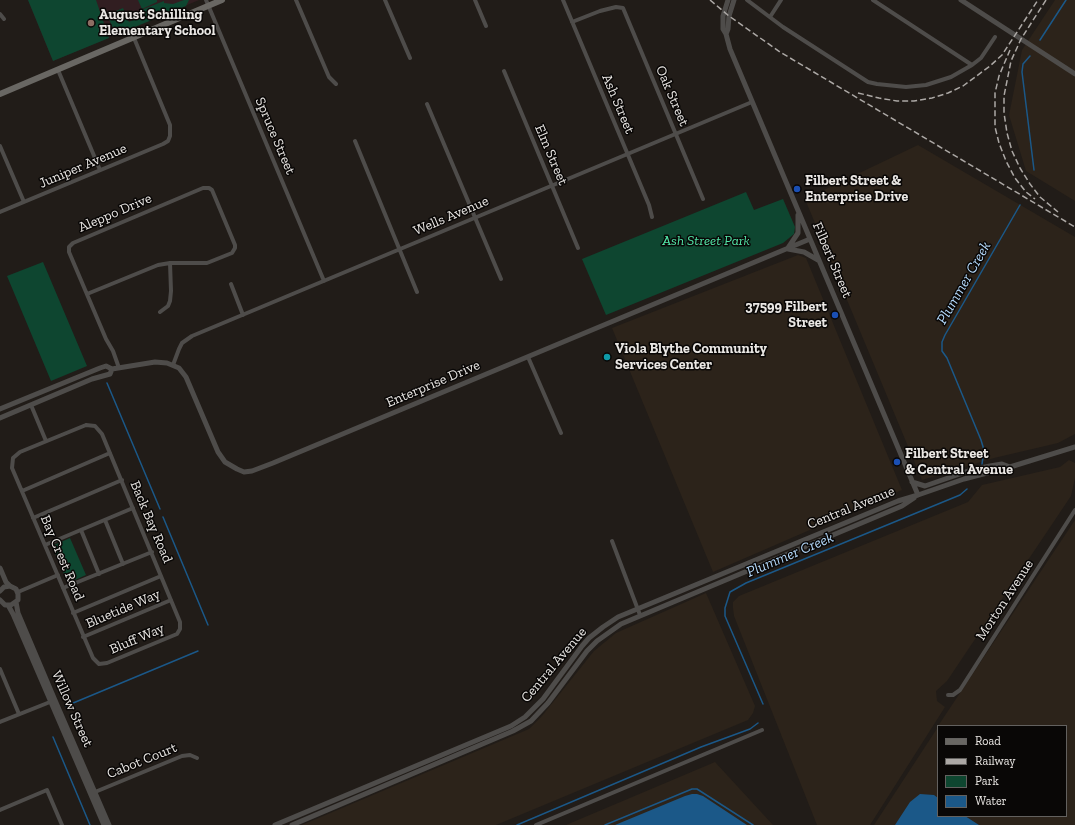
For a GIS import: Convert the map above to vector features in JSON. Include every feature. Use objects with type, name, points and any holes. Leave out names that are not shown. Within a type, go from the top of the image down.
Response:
[{"type":"main road","points":[[0,94],[134,38],[207,3],[222,0]]},
{"type":"street","points":[[296,0],[329,77],[336,84]]},
{"type":"street","points":[[385,0],[410,58]]},
{"type":"street","points":[[475,0],[486,26]]},
{"type":"street","name":"Ash Street","points":[[563,0],[649,205],[652,217]]},
{"type":"street","name":"Filbert Street","points":[[728,0],[724,12],[723,29],[730,49],[918,495]]},
{"type":"street","name":"Filbert Street","points":[[726,34],[729,16],[734,0]]},
{"type":"street","points":[[747,0],[856,75],[872,84],[906,87],[926,85],[950,77],[972,65],[981,58],[994,37]]},
{"type":"street","points":[[770,17],[782,0]]},
{"type":"street","points":[[873,0],[972,65]]},
{"type":"street","points":[[961,0],[1075,74]]},
{"type":"street","name":"Spruce Street","points":[[207,3],[324,281]]},
{"type":"street","name":"Oak Street","points":[[572,22],[600,11],[616,7],[623,8],[703,199]]},
{"type":"street","points":[[0,14],[4,19]]},
{"type":"street","name":"Juniper Avenue","points":[[0,212],[168,141],[170,136],[170,125],[134,38]]},
{"type":"street","points":[[58,70],[100,170]]},
{"type":"street","name":"Elm Street","points":[[504,71],[578,248]]},
{"type":"street","name":"Wells Avenue","points":[[173,365],[179,349],[186,339],[752,102]]},
{"type":"street","points":[[427,104],[501,279]]},
{"type":"street","points":[[355,141],[417,292]]},
{"type":"street","points":[[0,146],[24,202]]},
{"type":"street","name":"Aleppo Drive","points":[[119,368],[70,252],[71,244],[203,188],[209,188],[214,192],[234,241],[235,248],[232,253],[207,263],[170,264]]},
{"type":"street","points":[[798,212],[798,233],[787,249],[804,252],[818,260]]},
{"type":"street","name":"Enterprise Drive","points":[[173,365],[186,377],[221,457],[230,466],[244,472],[258,470],[810,239]]},
{"type":"street","points":[[87,294],[151,268],[170,264],[170,301],[168,306],[160,312]]},
{"type":"street","points":[[231,284],[244,315]]},
{"type":"street","points":[[528,357],[561,433]]},
{"type":"street","points":[[0,409],[88,372],[106,366],[112,369],[155,362],[173,365]]},
{"type":"street","points":[[0,418],[92,379],[110,374],[112,369]]},
{"type":"street","points":[[30,405],[46,441]]},
{"type":"street","name":"Back Bay Road","points":[[46,441],[86,425],[95,426],[102,434],[152,552],[180,622],[180,629]]},
{"type":"street","name":"Bay Crest Road","points":[[46,441],[20,452],[13,458],[12,468],[83,637],[93,658],[99,664]]},
{"type":"street","name":"Central Avenue","points":[[275,825],[516,723],[525,717],[543,699],[582,646],[603,627],[618,617],[898,501],[964,479],[1010,467],[1075,447]]},
{"type":"street","points":[[22,491],[110,453]]},
{"type":"street","points":[[912,482],[925,486],[964,472],[990,466],[1002,464],[1010,467]]},
{"type":"street","points":[[33,518],[122,480]]},
{"type":"street","name":"Central Avenue","points":[[292,825],[513,731],[530,720],[548,703],[597,640],[621,624],[902,506],[918,495]]},
{"type":"street","points":[[45,545],[133,508]]},
{"type":"street","name":"Morton Avenue","points":[[948,695],[953,695],[960,690],[1075,510]]},
{"type":"street","points":[[105,520],[124,564]]},
{"type":"street","points":[[81,530],[99,574]]},
{"type":"street","points":[[612,541],[640,615]]},
{"type":"street","points":[[63,588],[152,552]]},
{"type":"street","points":[[0,568],[6,582],[18,592],[16,602],[8,605],[2,603],[0,600]]},
{"type":"street","points":[[18,592],[58,575]]},
{"type":"street","points":[[73,613],[161,576]]},
{"type":"street","points":[[0,591],[4,587],[10,586]]},
{"type":"street","name":"Bluetide Way","points":[[83,637],[171,600]]},
{"type":"street","name":"Willow Street","points":[[16,602],[18,613],[109,825]]},
{"type":"street","name":"Willow Street","points":[[8,605],[104,825]]},
{"type":"street","name":"Bluff Way","points":[[99,664],[106,663],[177,634],[180,629]]},
{"type":"street","points":[[0,669],[19,714]]},
{"type":"street","points":[[0,722],[50,702]]},
{"type":"street","points":[[536,825],[762,730]]},
{"type":"street","name":"Cabot Court","points":[[95,792],[182,756],[190,755],[197,758]]},
{"type":"street","points":[[0,810],[48,790],[62,825]]},
{"type":"shaded area","name":"August Schilling Elementary School","points":[[28,0],[199,0],[53,61]]},
{"type":"shaded area","points":[[1055,0],[1075,0],[1075,201],[1026,171],[1009,115],[1022,50]]},
{"type":"shaded area","points":[[918,145],[1075,237],[1075,434],[1058,443],[994,458],[922,480],[805,199]]},
{"type":"shaded area","points":[[798,255],[806,258],[902,490],[713,572],[612,328]]},
{"type":"shaded area","points":[[1069,460],[1075,463],[1075,478],[1071,496],[947,681],[936,691],[937,701],[945,707],[870,825],[817,825],[734,616],[733,602],[739,596],[968,502],[982,485],[1060,467]]},
{"type":"shaded area","points":[[1075,520],[1075,825],[874,825],[937,729],[937,817],[1067,817],[1067,725],[939,725]]},
{"type":"shaded area","points":[[706,593],[755,706],[753,713],[748,720],[496,825],[302,825],[529,729],[542,716],[594,651],[616,633]]},
{"type":"shaded area","points":[[715,762],[773,825],[566,825]]},
{"type":"green space","name":"August Schilling Elementary School","points":[[28,0],[96,0],[109,38],[53,61]]},
{"type":"green space","points":[[138,0],[157,0],[157,2],[142,9]]},
{"type":"green space","points":[[184,0],[189,0],[186,6],[113,36],[111,29],[113,28],[107,15],[123,8],[129,22],[137,18],[135,13],[141,10],[164,1],[164,3],[173,4]]},
{"type":"green space","name":"Ash Street Park","points":[[746,192],[754,210],[783,199],[795,227],[794,234],[783,243],[606,315],[582,259]]},
{"type":"green space","points":[[43,262],[87,366],[51,381],[7,276]]},
{"type":"green space","points":[[70,538],[86,575],[68,583],[52,546]]},
{"type":"water","points":[[692,794],[703,796],[747,825],[615,825],[685,796]]},
{"type":"water","points":[[920,794],[934,795],[937,797],[937,817],[967,817],[979,825],[895,825],[910,802]]},
{"type":"waterway","name":"Plummer Creek","points":[[1040,40],[1066,0]]},
{"type":"waterway","name":"Plummer Creek","points":[[1030,56],[1023,64],[1022,72],[1034,170]]},
{"type":"waterway","name":"Plummer Creek","points":[[982,464],[984,450],[981,440],[947,358],[942,351],[942,342],[1020,205]]},
{"type":"waterway","points":[[107,383],[160,509]]},
{"type":"waterway","name":"Plummer Creek","points":[[763,704],[725,616],[725,608],[730,592],[746,583],[960,495],[967,489]]},
{"type":"waterway","points":[[163,517],[208,625]]},
{"type":"waterway","points":[[66,706],[198,651]]},
{"type":"waterway","name":"Plummer Creek","points":[[517,825],[701,747],[750,729],[758,723]]},
{"type":"waterway","points":[[53,737],[90,825]]},
{"type":"waterway","points":[[605,825],[692,789],[697,789],[753,825]]},
{"type":"railway","points":[[710,0],[729,16],[780,52],[1075,227]]},
{"type":"railway","points":[[858,93],[897,101],[914,101],[932,98],[963,86],[1002,55],[1038,0]]},
{"type":"railway","points":[[1046,0],[1021,39],[1011,61],[1004,96],[1004,113],[1012,151],[1020,168],[1040,197],[1058,212]]},
{"type":"railway","points":[[1010,50],[999,76],[995,93],[995,127],[1006,161],[1015,178],[1026,192],[1035,199]]},
{"type":"place","name":"August Schilling Elementary School","points":[[91,23]]},
{"type":"place","name":"Filbert Street & Enterprise Drive","points":[[797,189]]},
{"type":"place","name":"37599 Filbert Street","points":[[835,315]]},
{"type":"place","name":"Viola Blythe Community Services Center","points":[[607,357]]},
{"type":"place","name":"Filbert Street & Central Avenue","points":[[897,462]]}]
